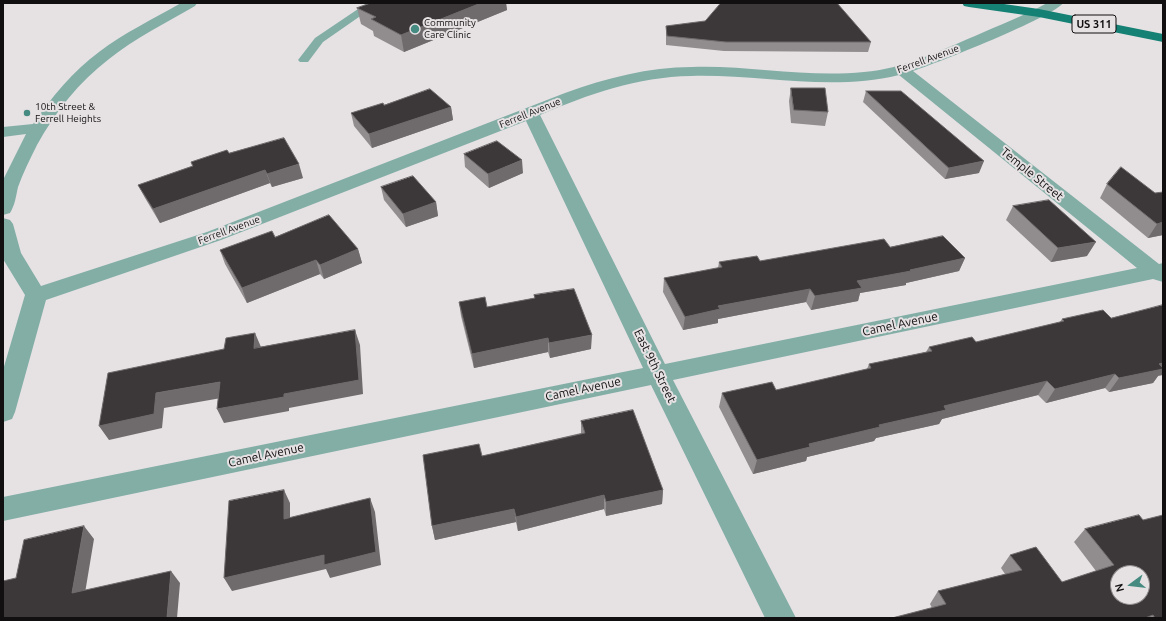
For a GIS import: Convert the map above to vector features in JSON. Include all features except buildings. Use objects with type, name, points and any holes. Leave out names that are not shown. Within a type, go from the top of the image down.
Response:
[{"type":"main road","name":"US 311","points":[[969,3],[1039,13],[1163,38]]},
{"type":"street","points":[[3,210],[7,190],[38,128],[73,83],[88,68],[120,44],[190,3]]},
{"type":"street","name":"Ferrell Avenue","points":[[36,295],[214,236],[579,93],[611,82],[665,72],[693,71],[732,72],[801,79],[840,80],[868,77],[902,70],[929,61],[1039,13],[1056,3]]},
{"type":"street","name":"Temple Street","points":[[902,70],[1160,272]]},
{"type":"street","name":"East 9th Street","points":[[531,113],[658,374],[781,618]]},
{"type":"street","points":[[3,132],[38,128]]},
{"type":"street","points":[[3,224],[4,238],[17,267],[36,295],[3,412]]},
{"type":"street","name":"Camel Avenue","points":[[3,509],[1160,272]]},
{"type":"lane","points":[[304,60],[319,40],[374,3]]},
{"type":"place","name":"Community Care Clinic","points":[[415,29]]},
{"type":"place","name":"10th Street & Ferrell Heights","points":[[27,113]]}]
